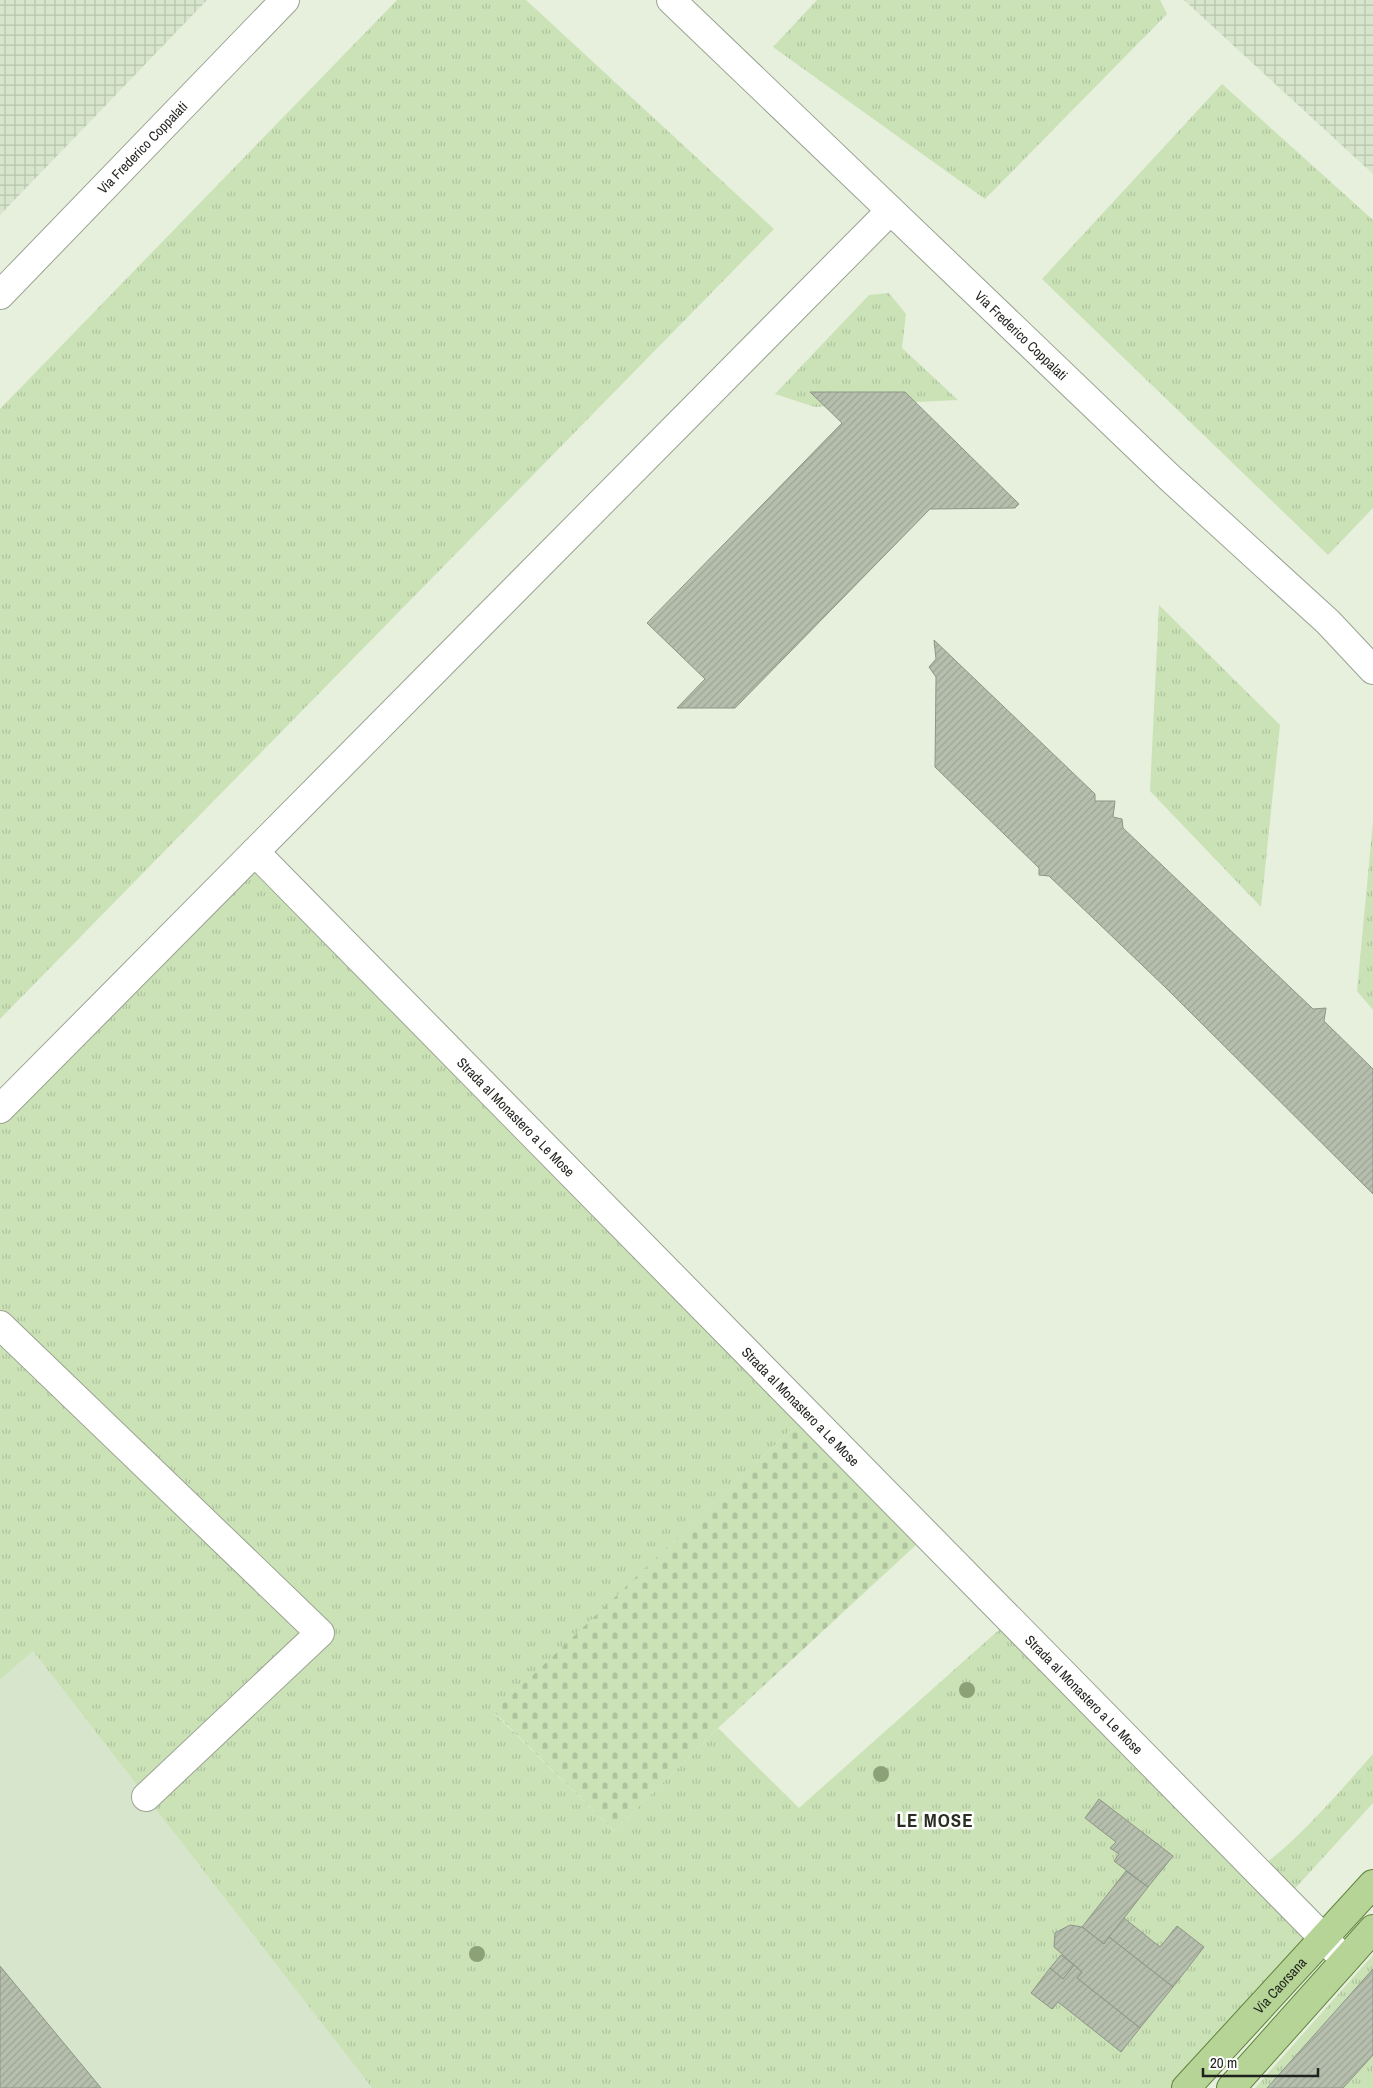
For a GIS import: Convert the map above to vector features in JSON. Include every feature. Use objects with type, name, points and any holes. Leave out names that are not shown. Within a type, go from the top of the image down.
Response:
[{"type":"main road","name":"Via Caorsana","points":[[1186,2088],[1373,1884]]},
{"type":"main road","points":[[1231,2088],[1373,1929]]},
{"type":"street","name":"Via Frederico Coppalati","points":[[0,295],[285,0]]},
{"type":"street","name":"Via Frederico Coppalati","points":[[671,0],[1168,477],[1328,622],[1373,670]]},
{"type":"street","points":[[0,1109],[890,211]]},
{"type":"street","name":"Strada al Monastero a Le Mose","points":[[255,852],[1323,1940],[1345,1960]]},
{"type":"street","points":[[0,1325],[320,1633],[146,1797]]},
{"type":"shaded area","points":[[0,0],[207,0],[0,215]]},
{"type":"shaded area","points":[[1184,0],[1373,0],[1373,174]]},
{"type":"shaded area","points":[[33,1651],[372,2088],[0,2088],[0,1680]]},
{"type":"green space","points":[[397,0],[526,0],[774,229],[0,1019],[0,409]]},
{"type":"green space","points":[[817,0],[1160,0],[1167,14],[985,199],[773,47]]},
{"type":"green space","points":[[1222,84],[1373,220],[1373,508],[1328,555],[1042,279]]},
{"type":"green space","points":[[889,293],[906,314],[902,348],[958,400],[815,407],[775,394],[869,295]]},
{"type":"green space","points":[[1159,605],[1280,725],[1261,907],[1150,791]]},
{"type":"green space","points":[[1373,821],[1373,1010],[1357,991]]},
{"type":"green space","points":[[244,861],[798,1423],[494,1713],[614,1831],[718,1728],[799,1808],[1001,1628],[1317,1942],[1177,2088],[372,2088],[33,1651],[0,1680],[0,1111]]},
{"type":"green space","points":[[798,1423],[916,1545],[718,1728],[614,1831],[494,1712]]},
{"type":"green space","points":[[1373,1754],[1373,1803],[1290,1894],[1266,1863],[1308,1825]]},
{"type":"green space","points":[[1373,1955],[1373,2088],[1255,2088]]},
{"type":"building","points":[[810,392],[905,392],[1019,504],[1015,508],[930,509],[735,708],[677,708],[705,679],[647,623],[842,423]]},
{"type":"building","points":[[934,640],[1095,794],[1095,801],[1115,801],[1113,817],[1122,819],[1123,828],[1313,1009],[1326,1008],[1324,1021],[1373,1069],[1373,1194],[1165,987],[1049,876],[1039,875],[1039,868],[935,767],[936,677],[929,667],[936,659]]},
{"type":"building","points":[[1099,1799],[1173,1856],[1148,1887],[1114,1861],[1119,1854],[1110,1848],[1116,1842],[1085,1818]]},
{"type":"building","points":[[1126,1871],[1148,1887],[1104,1944],[1082,1927]]},
{"type":"building","points":[[1124,1918],[1160,1947],[1177,1926],[1204,1947],[1173,1987],[1109,1937]]},
{"type":"building","points":[[1070,1925],[1082,1927],[1104,1944],[1109,1937],[1173,1987],[1140,2028],[1077,1978],[1082,1972],[1054,1947],[1055,1933]]},
{"type":"building","points":[[1061,1955],[1074,1965],[1063,1979],[1050,1968]]},
{"type":"building","points":[[1074,1965],[1082,1972],[1077,1978],[1140,2028],[1121,2052],[1058,2002],[1052,2009],[1031,1993],[1050,1968],[1063,1979]]},
{"type":"building","points":[[0,1966],[101,2088],[0,2088]]},
{"type":"building","points":[[1373,1969],[1373,2055],[1343,2088],[1267,2088]]},
{"type":"district","name":"LE MOSE","points":[[935,1820]]}]
